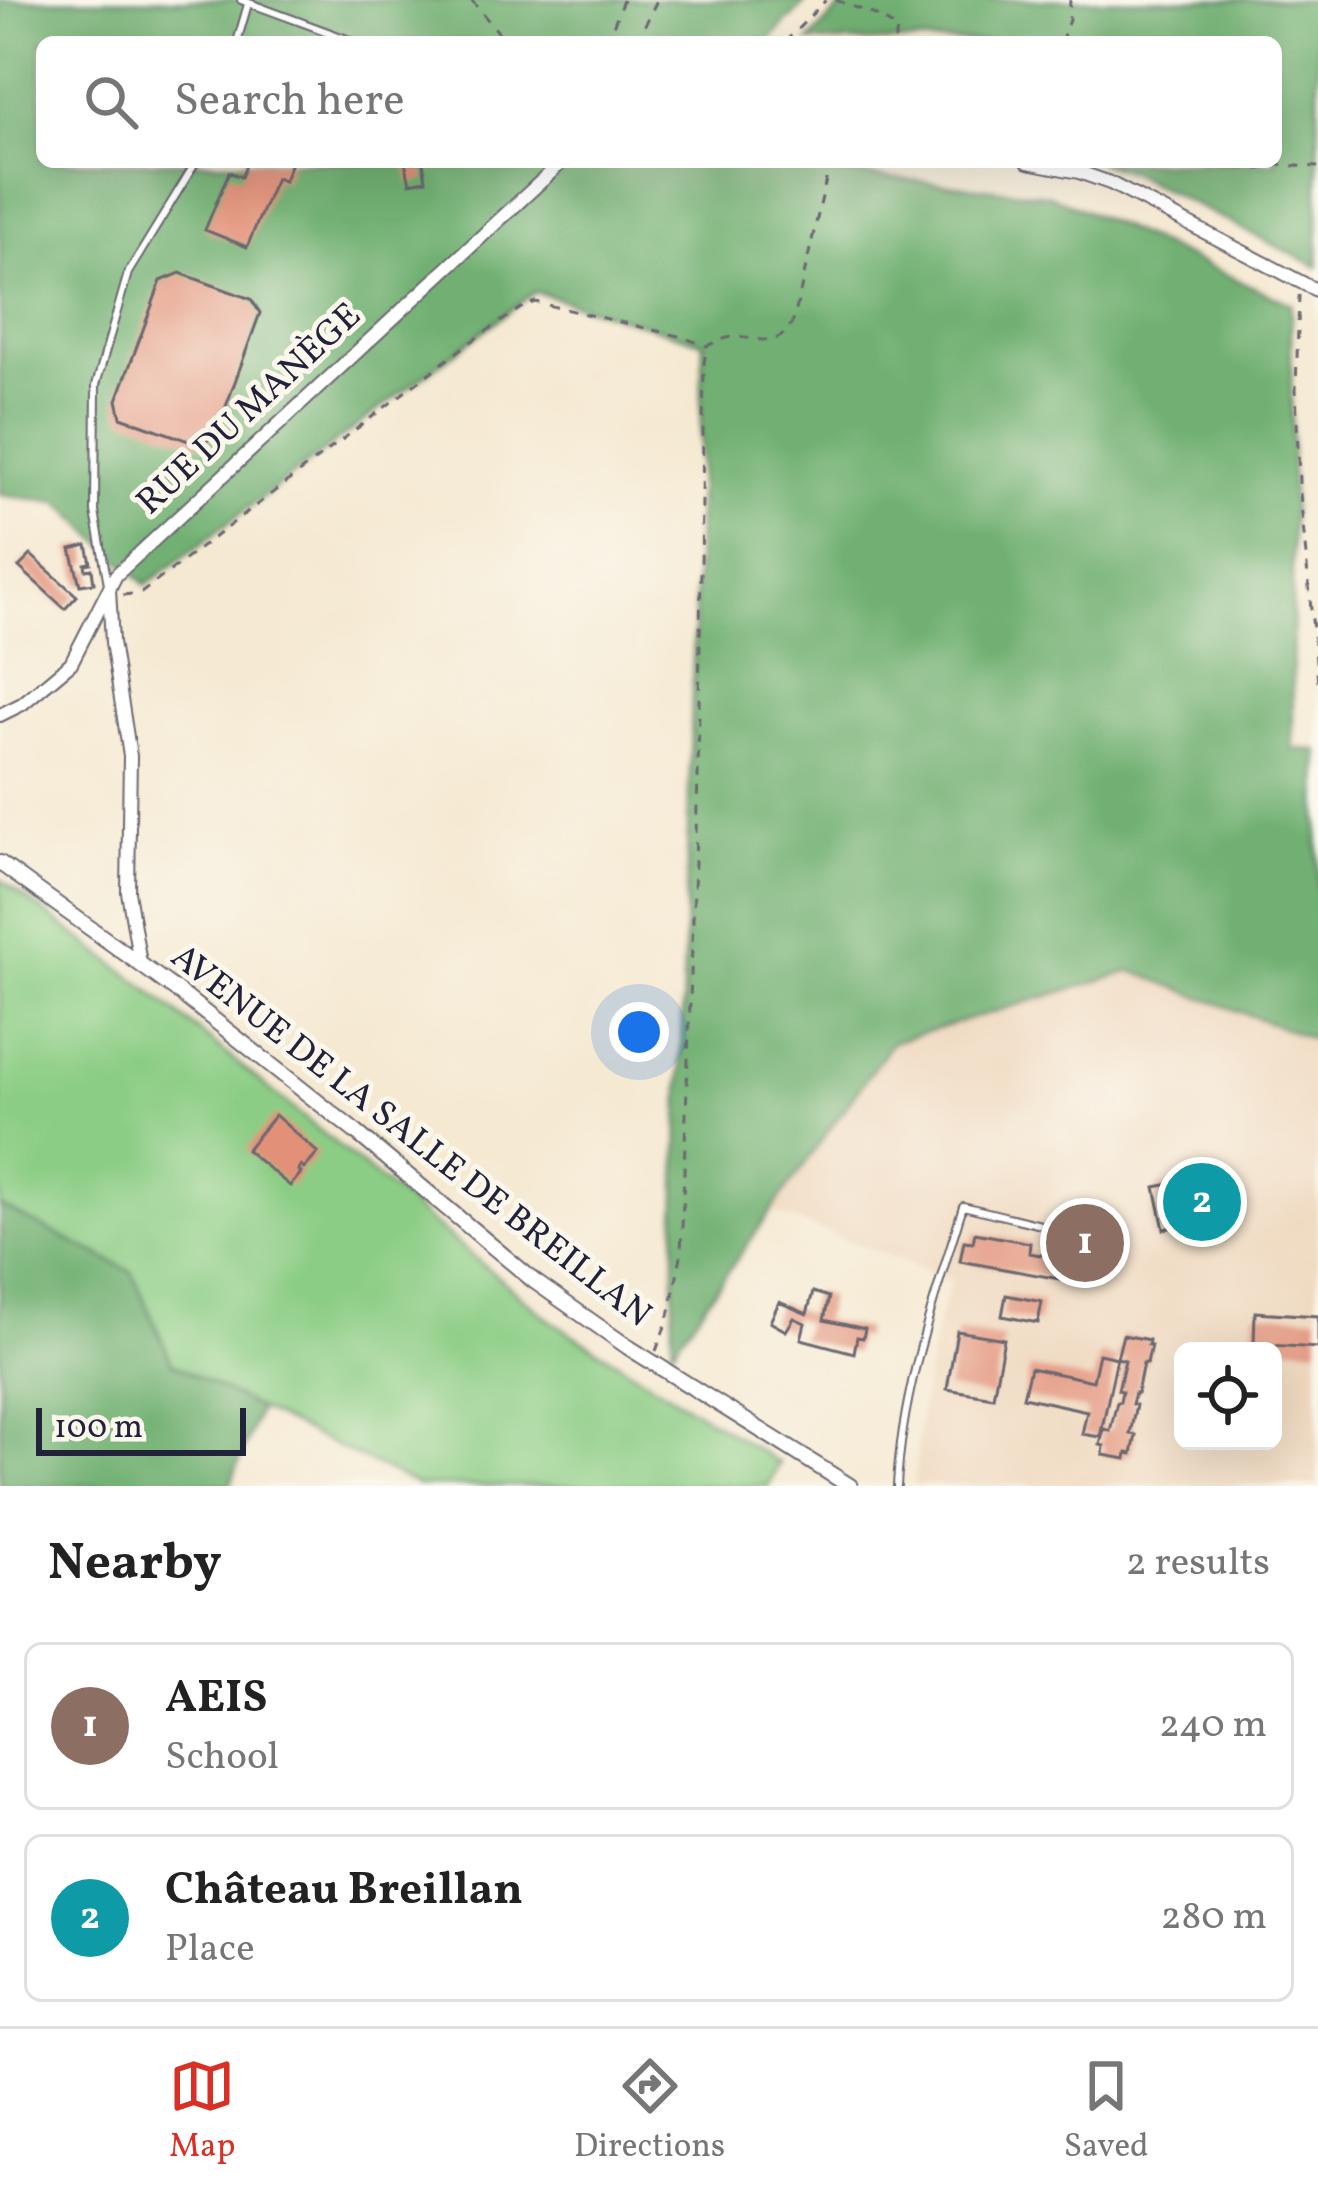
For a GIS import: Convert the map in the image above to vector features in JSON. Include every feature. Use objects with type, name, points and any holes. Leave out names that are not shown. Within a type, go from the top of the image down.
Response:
[{"type":"street","name":"RUE DU MANÈGE","points":[[0,715],[22,704],[71,664],[116,574],[556,168]]},
{"type":"street","points":[[1059,168],[1110,183],[1318,291]]},
{"type":"street","points":[[109,593],[130,756],[128,892],[140,963]]},
{"type":"street","name":"AVENUE DE LA SALLE DE BREILLAN","points":[[0,863],[140,963],[357,1132],[534,1281],[652,1362],[850,1486]]},
{"type":"lane","points":[[238,36],[245,2],[338,36]]},
{"type":"lane","points":[[109,593],[94,512],[96,385],[128,273],[192,168]]},
{"type":"lane","points":[[897,1486],[904,1414],[916,1363],[963,1207],[1111,1242]]},
{"type":"path","points":[[471,0],[501,36]]},
{"type":"path","points":[[609,36],[623,0]]},
{"type":"path","points":[[641,36],[657,0]]},
{"type":"path","points":[[791,36],[826,0]]},
{"type":"path","points":[[836,0],[898,29],[896,36]]},
{"type":"path","points":[[1063,36],[1070,0]]},
{"type":"path","points":[[1282,165],[1318,167]]},
{"type":"path","points":[[109,593],[141,593],[524,306],[535,302],[707,346],[729,337],[776,340],[787,333],[794,319],[829,168]]},
{"type":"path","points":[[1302,283],[1296,412],[1318,682]]},
{"type":"path","points":[[652,1362],[669,1316],[681,1256],[707,346]]},
{"type":"shaded area","points":[[1132,971],[1318,1041],[1318,1486],[914,1486],[921,1408],[937,1326],[952,1280],[771,1211],[892,1042]]},
{"type":"green space","points":[[0,0],[808,0],[773,36],[36,36],[36,168],[798,168],[1050,195],[1291,304],[1293,749],[1318,750],[1318,1041],[1132,971],[892,1042],[672,1350],[703,342],[535,292],[146,585],[59,502],[0,495]]},
{"type":"green space","points":[[848,0],[1318,0],[1318,267],[1117,168],[1282,168],[1282,36],[814,36]]},
{"type":"green space","points":[[0,879],[144,986],[550,1320],[779,1463],[768,1486],[419,1486],[172,1363],[132,1272],[0,1206]]},
{"type":"green space","points":[[0,1206],[132,1272],[172,1363],[259,1409],[230,1486],[0,1486]]},
{"type":"building","points":[[245,168],[289,168],[284,181],[276,178],[247,247],[205,230],[229,172],[241,177]]},
{"type":"building","points":[[406,168],[424,168],[426,180],[410,183]]},
{"type":"building","points":[[180,273],[251,299],[260,313],[216,434],[200,445],[121,417],[117,400],[161,281]]},
{"type":"building","points":[[87,545],[91,563],[85,564],[86,570],[92,569],[94,583],[80,585],[71,549]]},
{"type":"building","points":[[31,555],[77,596],[65,609],[19,567]]},
{"type":"building","points":[[275,1115],[318,1153],[304,1169],[301,1166],[290,1186],[246,1150]]},
{"type":"building","points":[[1196,1175],[1211,1182],[1219,1217],[1209,1219],[1207,1226],[1199,1222],[1164,1229],[1155,1187],[1176,1183],[1181,1204],[1195,1200],[1191,1180]]},
{"type":"building","points":[[975,1233],[1030,1243],[1029,1253],[1091,1261],[1087,1284],[960,1261],[964,1241],[973,1242]]},
{"type":"building","points":[[813,1292],[829,1297],[824,1320],[865,1329],[863,1338],[857,1337],[854,1353],[801,1339],[805,1323],[794,1318],[786,1331],[770,1322],[779,1302],[807,1314]]},
{"type":"building","points":[[1006,1295],[1042,1302],[1038,1323],[1002,1316]]},
{"type":"building","points":[[1255,1312],[1318,1316],[1318,1348],[1254,1342]]},
{"type":"building","points":[[957,1331],[1004,1339],[993,1397],[947,1389]]},
{"type":"building","points":[[1123,1335],[1149,1340],[1151,1345],[1132,1404],[1136,1405],[1130,1434],[1136,1435],[1132,1454],[1127,1453],[1126,1459],[1103,1455],[1100,1445],[1120,1402],[1125,1360],[1117,1358]]},
{"type":"building","points":[[1099,1354],[1117,1358],[1100,1437],[1082,1434],[1087,1411],[1023,1397],[1030,1368],[1093,1381]]},
{"type":"place","name":"Château Breillan","points":[[1202,1202]]},
{"type":"place","name":"AEIS","points":[[1085,1243]]}]
